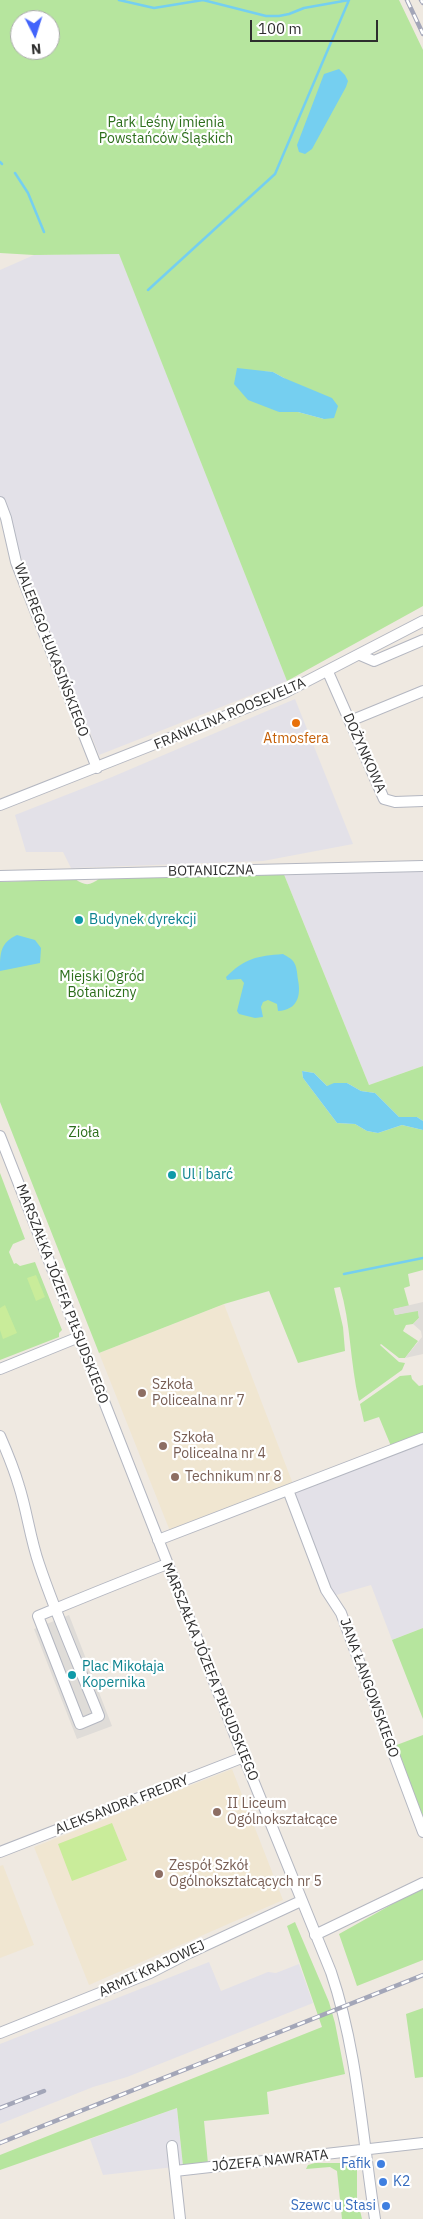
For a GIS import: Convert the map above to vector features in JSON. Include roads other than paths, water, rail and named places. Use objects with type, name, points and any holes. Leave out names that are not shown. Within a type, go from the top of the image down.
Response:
[{"type":"street","name":"WALEREGO ŁUKASIŃSKIEGO","points":[[0,502],[4,526],[25,588],[97,768]]},
{"type":"street","name":"FRANKLINA ROOSEVELTA","points":[[0,805],[284,693],[328,672],[423,621]]},
{"type":"street","points":[[360,655],[374,661],[423,640]]},
{"type":"street","name":"DOŻYNKOWA","points":[[328,672],[384,799],[395,802],[423,802]]},
{"type":"street","points":[[350,721],[422,695]]},
{"type":"street","name":"FRANKLINA ROOSEVELTA","points":[[0,811],[31,794]]},
{"type":"street","name":"BOTANICZNA","points":[[0,876],[423,866]]},
{"type":"street","name":"MARSZAŁKA JÓZEFA PIŁSUDSKIEGO","points":[[0,1136],[2,1149],[79,1337],[167,1564],[331,1972],[342,2009],[355,2071],[375,2219]]},
{"type":"street","points":[[0,1369],[79,1337]]},
{"type":"street","points":[[0,1436],[19,1485],[38,1562],[56,1608],[99,1716],[80,1724],[38,1616],[56,1608],[167,1564]]},
{"type":"street","points":[[158,1540],[423,1438]]},
{"type":"street","name":"JANA ŁANGOWSKIEGO","points":[[288,1490],[326,1590],[341,1613],[423,1832]]},
{"type":"street","name":"ALEKSANDRA FREDRY","points":[[0,1852],[244,1757]]},
{"type":"street","points":[[315,1934],[423,1883]]},
{"type":"street","name":"ARMII KRAJOWEJ","points":[[0,2033],[150,1973],[189,1952],[301,1901]]},
{"type":"street","name":"JÓZEFA NAWRATA","points":[[175,2171],[423,2143]]},
{"type":"street","points":[[172,2146],[180,2219]]},
{"type":"water","points":[[339,69],[348,81],[346,87],[312,149],[305,154],[299,152],[297,145],[324,74]]},
{"type":"water","points":[[237,368],[273,372],[332,398],[338,406],[334,418],[324,419],[298,412],[279,412],[248,400],[234,384]]},
{"type":"water","points":[[17,935],[35,940],[41,948],[40,963],[0,971],[2,949],[7,941]]},
{"type":"water","points":[[283,954],[292,960],[297,970],[299,991],[297,1001],[290,1008],[278,1011],[277,1004],[268,1000],[263,1002],[261,1007],[263,1017],[255,1018],[239,1014],[237,1011],[244,983],[241,979],[227,980],[226,977],[239,966],[252,959]]},
{"type":"water","points":[[302,1071],[314,1073],[327,1086],[334,1083],[347,1083],[361,1091],[375,1093],[399,1117],[417,1117],[423,1121],[423,1130],[402,1125],[378,1133],[367,1131],[355,1124],[337,1123],[303,1078]]},
{"type":"waterway","points":[[119,0],[154,8],[203,0],[266,16],[279,16],[304,8],[349,0]]},
{"type":"waterway","points":[[148,290],[275,174],[349,0]]},
{"type":"waterway","points":[[15,173],[28,193],[44,232]]},
{"type":"waterway","points":[[344,1274],[423,1258]]},
{"type":"railway","points":[[407,0],[423,34]]},
{"type":"railway","points":[[0,2143],[423,1975]]},
{"type":"railway","points":[[0,2108],[44,2091]]},
{"type":"place","name":"Atmosfera","points":[[296,723]]},
{"type":"place","name":"Budynek dyrekcji","points":[[79,920]]},
{"type":"place","name":"Ul i barć","points":[[172,1175]]},
{"type":"place","name":"Szkoła Policealna nr 7","points":[[142,1393]]},
{"type":"place","name":"Szkoła Policealna nr 4","points":[[163,1446]]},
{"type":"place","name":"Technikum nr 8","points":[[175,1477]]},
{"type":"place","name":"Plac Mikołaja Kopernika","points":[[72,1675]]},
{"type":"place","name":"II Liceum Ogólnokształcące","points":[[217,1812]]},
{"type":"place","name":"Zespół Szkół Ogólnokształcących nr 5","points":[[159,1874]]},
{"type":"place","name":"Fafik","points":[[381,2164]]},
{"type":"place","name":"K2","points":[[383,2182]]},
{"type":"place","name":"Szewc u Stasi","points":[[386,2206]]},
{"type":"park label","name":"Park Leśny imienia Powstańców Śląskich","points":[[166,132]]},
{"type":"park label","name":"Miejski Ogród Botaniczny","points":[[102,986]]},
{"type":"park label","name":"Zioła","points":[[84,1133]]}]
